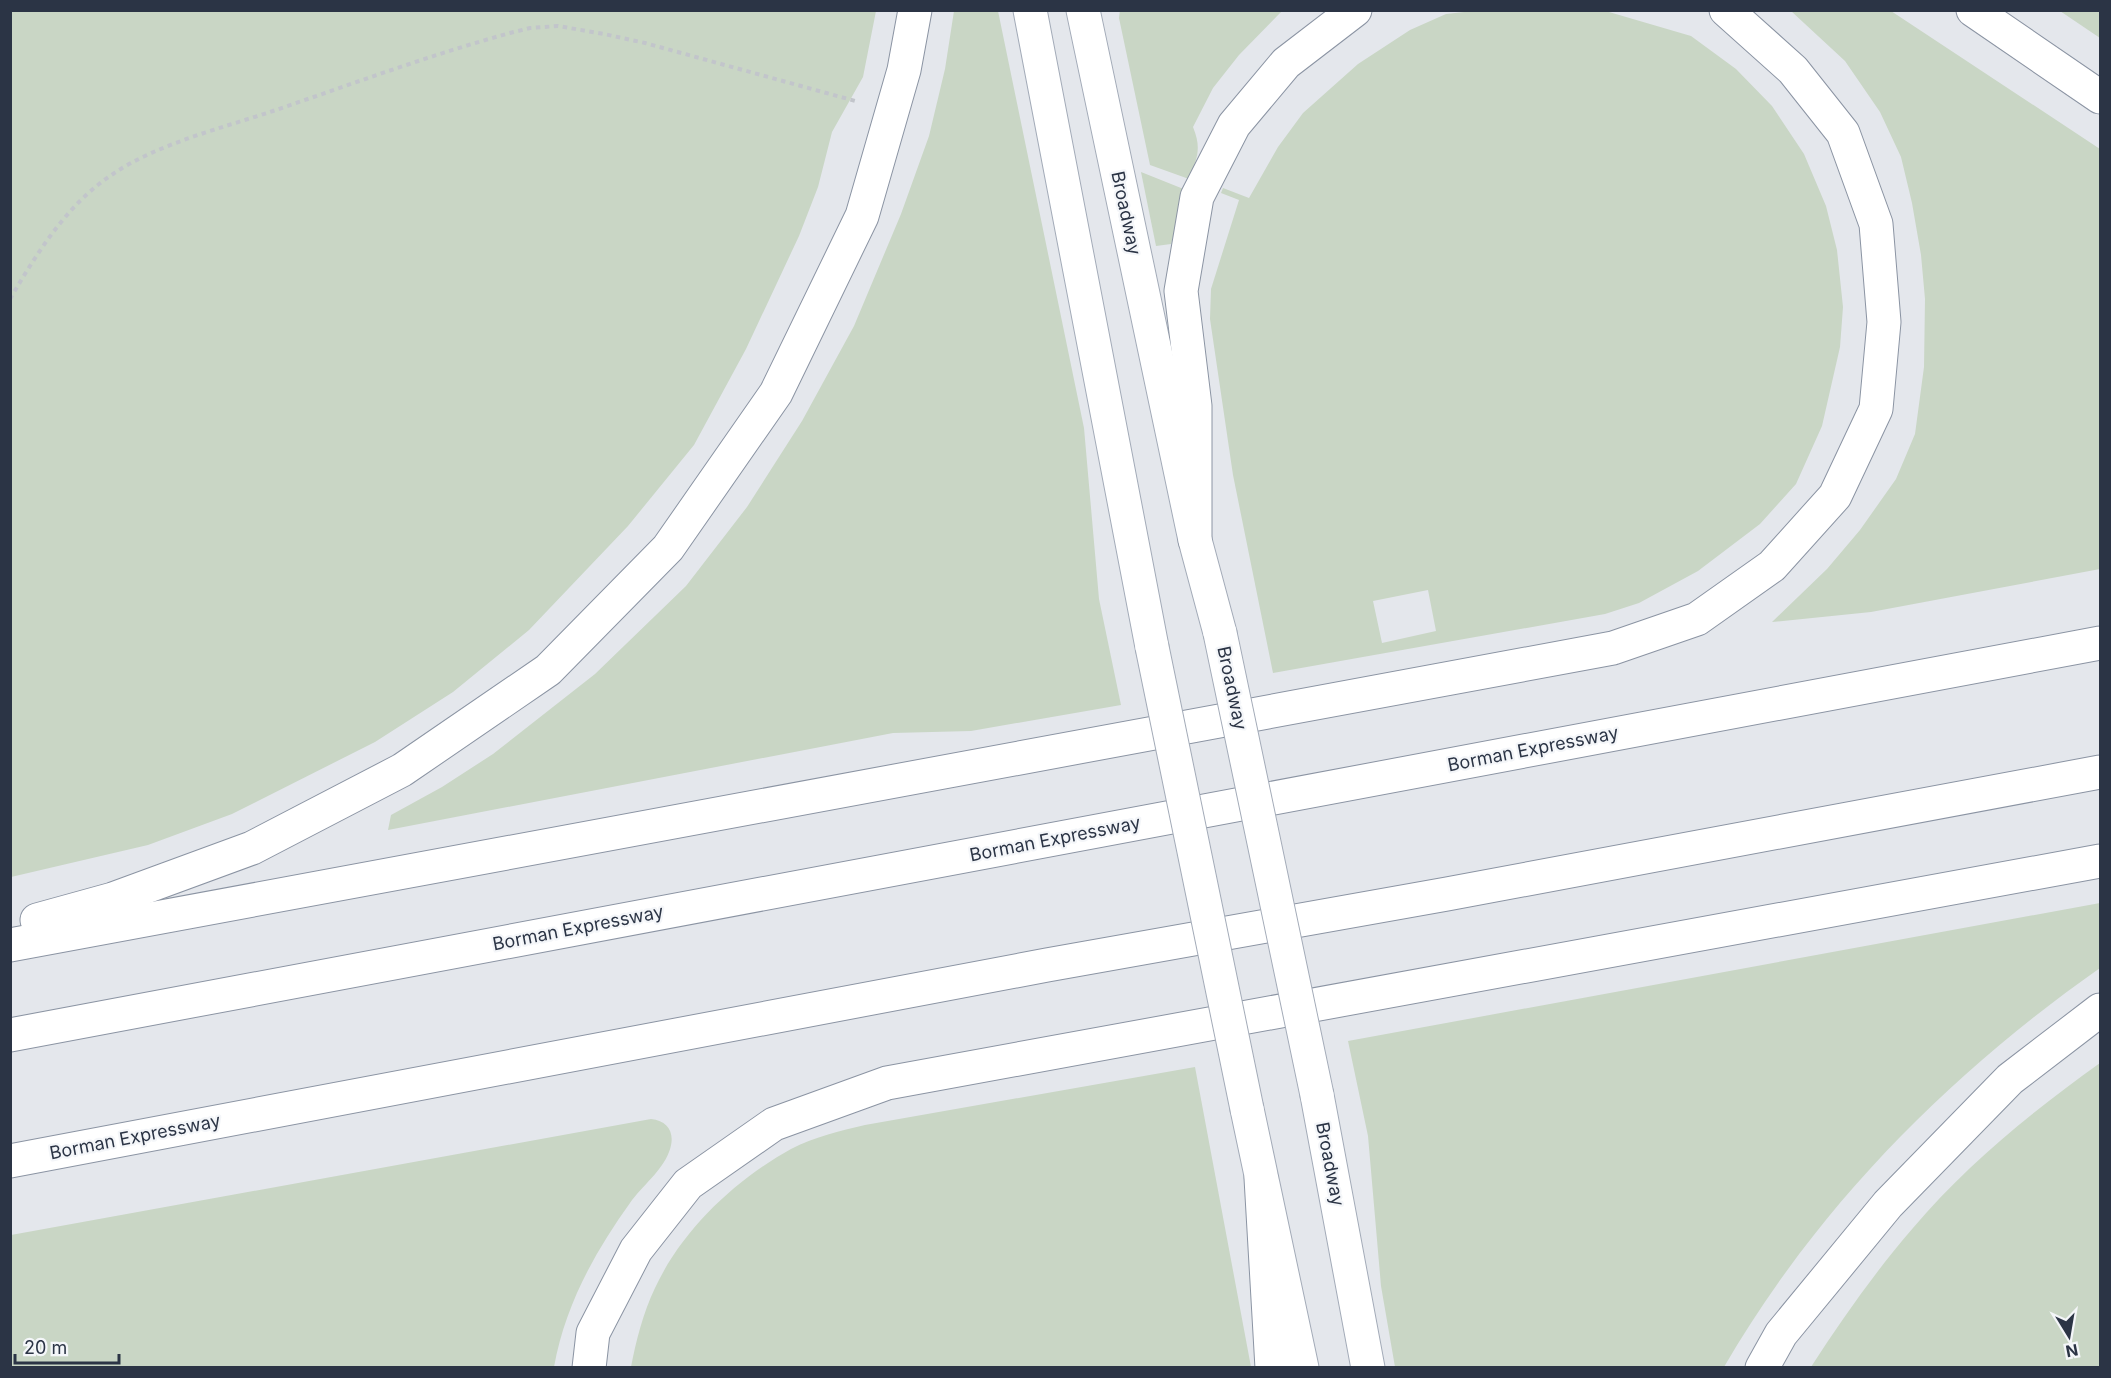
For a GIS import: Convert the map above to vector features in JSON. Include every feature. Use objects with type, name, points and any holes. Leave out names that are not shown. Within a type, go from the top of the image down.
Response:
[{"type":"main road","points":[[10,928],[113,899],[252,848],[402,770],[548,670],[668,548],[777,393],[862,216],[904,70],[915,10]]},
{"type":"main road","points":[[1030,10],[1152,647],[1302,1368]]},
{"type":"main road","name":"Broadway","points":[[1083,10],[1194,540],[1221,633],[1317,1095],[1368,1368]]},
{"type":"main road","points":[[1194,540],[1195,406],[1181,291],[1197,197],[1234,125],[1286,63],[1356,10]]},
{"type":"main road","points":[[10,945],[1613,648],[1697,619],[1772,566],[1835,496],[1876,409],[1884,322],[1876,224],[1843,133],[1793,70],[1726,10]]},
{"type":"main road","points":[[1973,10],[2100,97]]},
{"type":"main road","name":"Borman Expressway","points":[[10,1035],[2100,644]]},
{"type":"main road","name":"Borman Expressway","points":[[10,1161],[1047,965],[1447,894],[2100,772]]},
{"type":"main road","points":[[589,1368],[593,1333],[636,1250],[688,1184],[774,1124],[887,1083],[2100,861]]},
{"type":"main road","points":[[1762,1368],[1781,1334],[1888,1204],[2010,1079],[2100,1010]]},
{"type":"main road","points":[[1261,1178],[1272,1368]]},
{"type":"path","points":[[10,299],[42,249],[72,210],[105,180],[128,165],[207,133],[477,42],[530,28],[558,26],[645,43],[892,111]]},
{"type":"green space","points":[[1120,10],[1282,11],[1239,55],[1213,88],[1193,127],[1198,148],[1189,179],[1150,165],[1119,18]]},
{"type":"green space","points":[[1482,10],[1609,12],[1691,36],[1736,69],[1772,106],[1804,154],[1826,206],[1837,250],[1843,307],[1840,347],[1822,426],[1796,484],[1760,524],[1698,571],[1639,603],[1605,614],[1273,673],[1233,475],[1210,319],[1211,289],[1239,200],[1221,193],[1223,188],[1249,198],[1278,147],[1303,113],[1358,64],[1410,30],[1446,14]],"holes":[[[1428,590],[1436,631],[1382,643],[1373,601]]]},
{"type":"green space","points":[[10,11],[876,11],[863,77],[832,132],[818,187],[799,236],[746,349],[694,445],[628,526],[529,630],[453,692],[375,742],[232,814],[148,845],[11,877]]},
{"type":"green space","points":[[954,11],[998,11],[1084,428],[1099,599],[1121,705],[971,731],[893,733],[388,830],[391,815],[442,787],[493,754],[595,674],[686,586],[747,507],[802,421],[854,326],[901,214],[929,136],[945,69]]},
{"type":"green space","points":[[1791,11],[1891,11],[2100,149],[2100,569],[1871,612],[1772,622],[1827,569],[1860,530],[1896,479],[1915,434],[1924,367],[1925,299],[1921,255],[1901,157],[1880,112],[1845,61]]},
{"type":"green space","points":[[2060,11],[2100,11],[2100,38]]},
{"type":"green space","points":[[1141,172],[1186,190],[1171,244],[1156,246]]},
{"type":"green space","points":[[2100,903],[2100,968],[2044,1009],[1991,1053],[1890,1147],[1844,1198],[1801,1252],[1761,1308],[1724,1367],[1395,1367],[1381,1286],[1368,1136],[1348,1041]]},
{"type":"green space","points":[[2100,1063],[2100,1367],[1811,1367],[1872,1279],[1933,1205],[2001,1140]]},
{"type":"green space","points":[[1195,1067],[1251,1367],[631,1367],[640,1327],[655,1288],[680,1246],[712,1208],[730,1191],[770,1161],[791,1149],[818,1138],[865,1125]]},
{"type":"green space","points":[[651,1119],[662,1122],[669,1130],[672,1140],[669,1152],[657,1172],[630,1203],[593,1261],[573,1301],[554,1367],[11,1367],[11,1235]]}]
